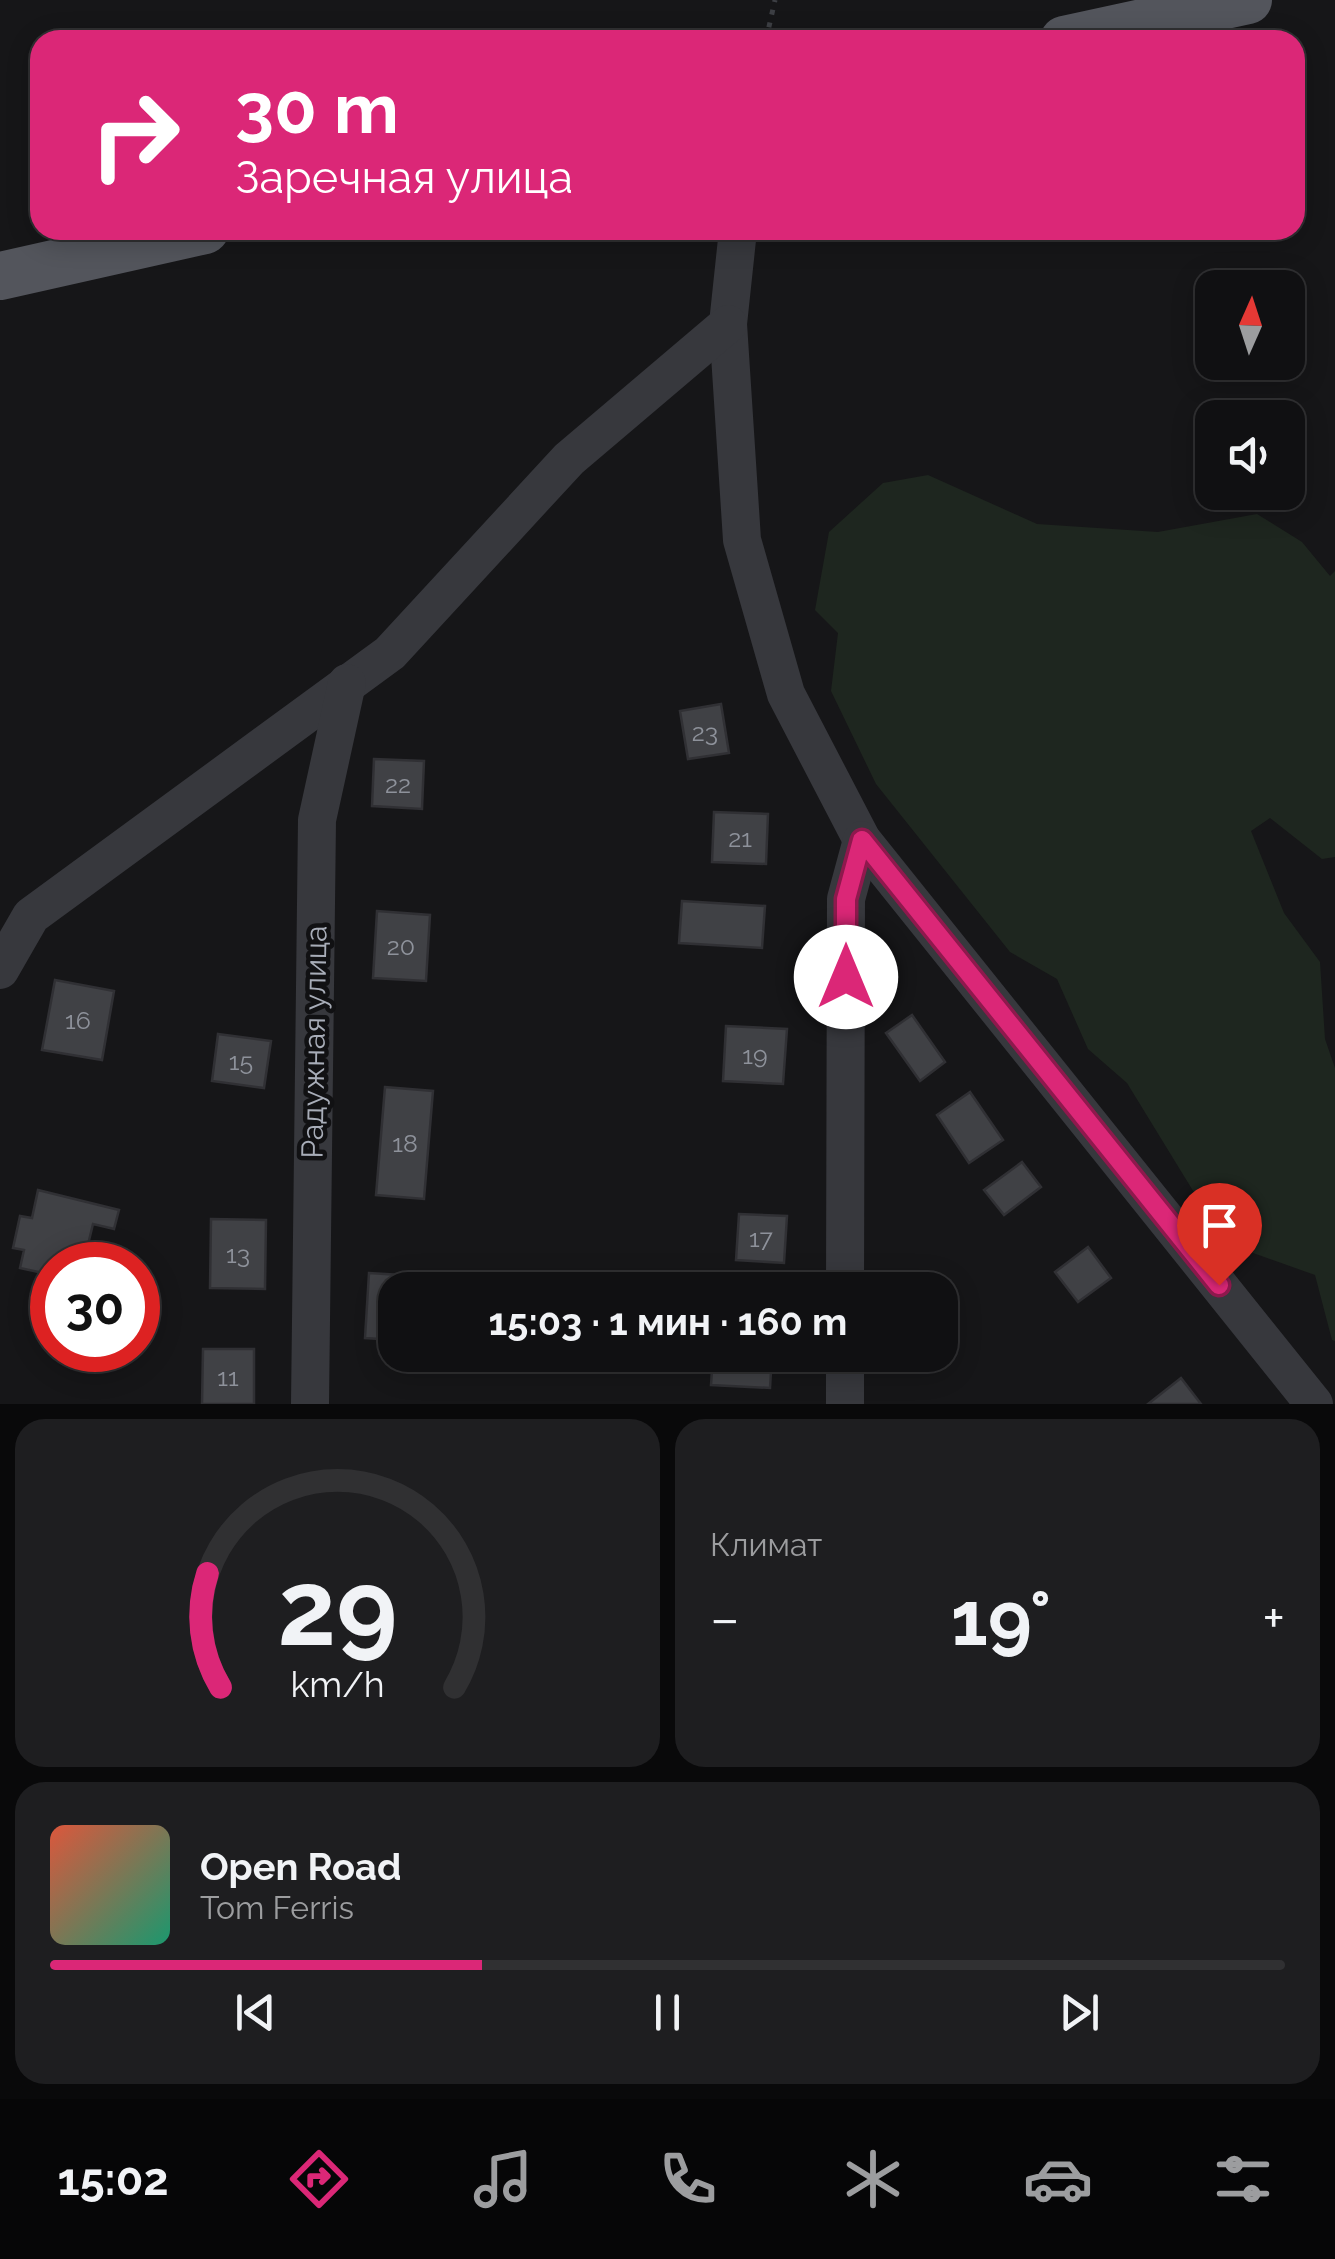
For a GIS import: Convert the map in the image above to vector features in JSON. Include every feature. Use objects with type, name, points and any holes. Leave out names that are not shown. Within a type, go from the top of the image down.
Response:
[{"type":"main road","points":[[1110,30],[1248,0]]},
{"type":"main road","points":[[0,276],[160,240]]},
{"type":"street","points":[[737,240],[728,324],[742,540],[786,694],[862,840],[1314,1404]]},
{"type":"street","points":[[0,970],[30,916],[390,653],[568,459],[728,324]]},
{"type":"street","name":"Радужная улица","points":[[310,1404],[317,820],[348,684]]},
{"type":"street","points":[[845,1272],[846,899],[862,840]]},
{"type":"street","points":[[844,1404],[845,1372]]},
{"type":"path","points":[[768,30],[776,0]]},
{"type":"shaded area","points":[[928,475],[1037,524],[1158,532],[1257,514],[1302,542],[1330,576],[1335,571],[1335,857],[1322,859],[1270,818],[1251,831],[1284,913],[1320,962],[1325,1039],[1335,1068],[1335,1341],[1315,1275],[1225,1243],[1127,1083],[1088,1049],[1057,979],[1010,952],[876,784],[831,691],[838,633],[815,610],[829,532],[883,483]]},
{"type":"building","points":[[721,704],[729,753],[688,759],[680,711]]},
{"type":"building","points":[[374,759],[424,761],[422,809],[372,806]]},
{"type":"building","points":[[714,812],[768,814],[766,864],[712,862]]},
{"type":"building","points":[[682,901],[765,906],[762,948],[679,943]]},
{"type":"building","points":[[377,911],[430,915],[426,981],[373,978]]},
{"type":"building","points":[[55,980],[114,991],[102,1060],[42,1050]]},
{"type":"building","points":[[912,1015],[945,1062],[920,1081],[886,1033]]},
{"type":"building","points":[[726,1026],[787,1029],[783,1084],[723,1081]]},
{"type":"building","points":[[218,1034],[271,1041],[264,1088],[212,1081]]},
{"type":"building","points":[[385,1087],[433,1091],[424,1199],[376,1195]]},
{"type":"building","points":[[970,1092],[1003,1140],[969,1163],[937,1115]]},
{"type":"building","points":[[1022,1162],[1041,1187],[1004,1215],[984,1190]]},
{"type":"building","points":[[38,1190],[119,1210],[114,1229],[93,1224],[89,1242],[30,1242],[30,1270],[20,1268],[24,1250],[13,1248],[20,1216],[32,1218]]},
{"type":"building","points":[[739,1214],[787,1216],[784,1263],[736,1260]]},
{"type":"building","points":[[211,1219],[266,1220],[265,1289],[210,1288]]},
{"type":"building","points":[[1088,1247],[1111,1278],[1078,1302],[1055,1272]]},
{"type":"building","points":[[369,1273],[378,1274],[378,1339],[365,1338]]},
{"type":"building","points":[[203,1349],[254,1349],[254,1404],[202,1404]]},
{"type":"building","points":[[712,1372],[771,1372],[770,1388],[711,1385]]},
{"type":"building","points":[[1181,1378],[1201,1404],[1148,1404]]},
{"type":"route","points":[[846,977],[846,899],[862,840],[1219,1285]]}]
